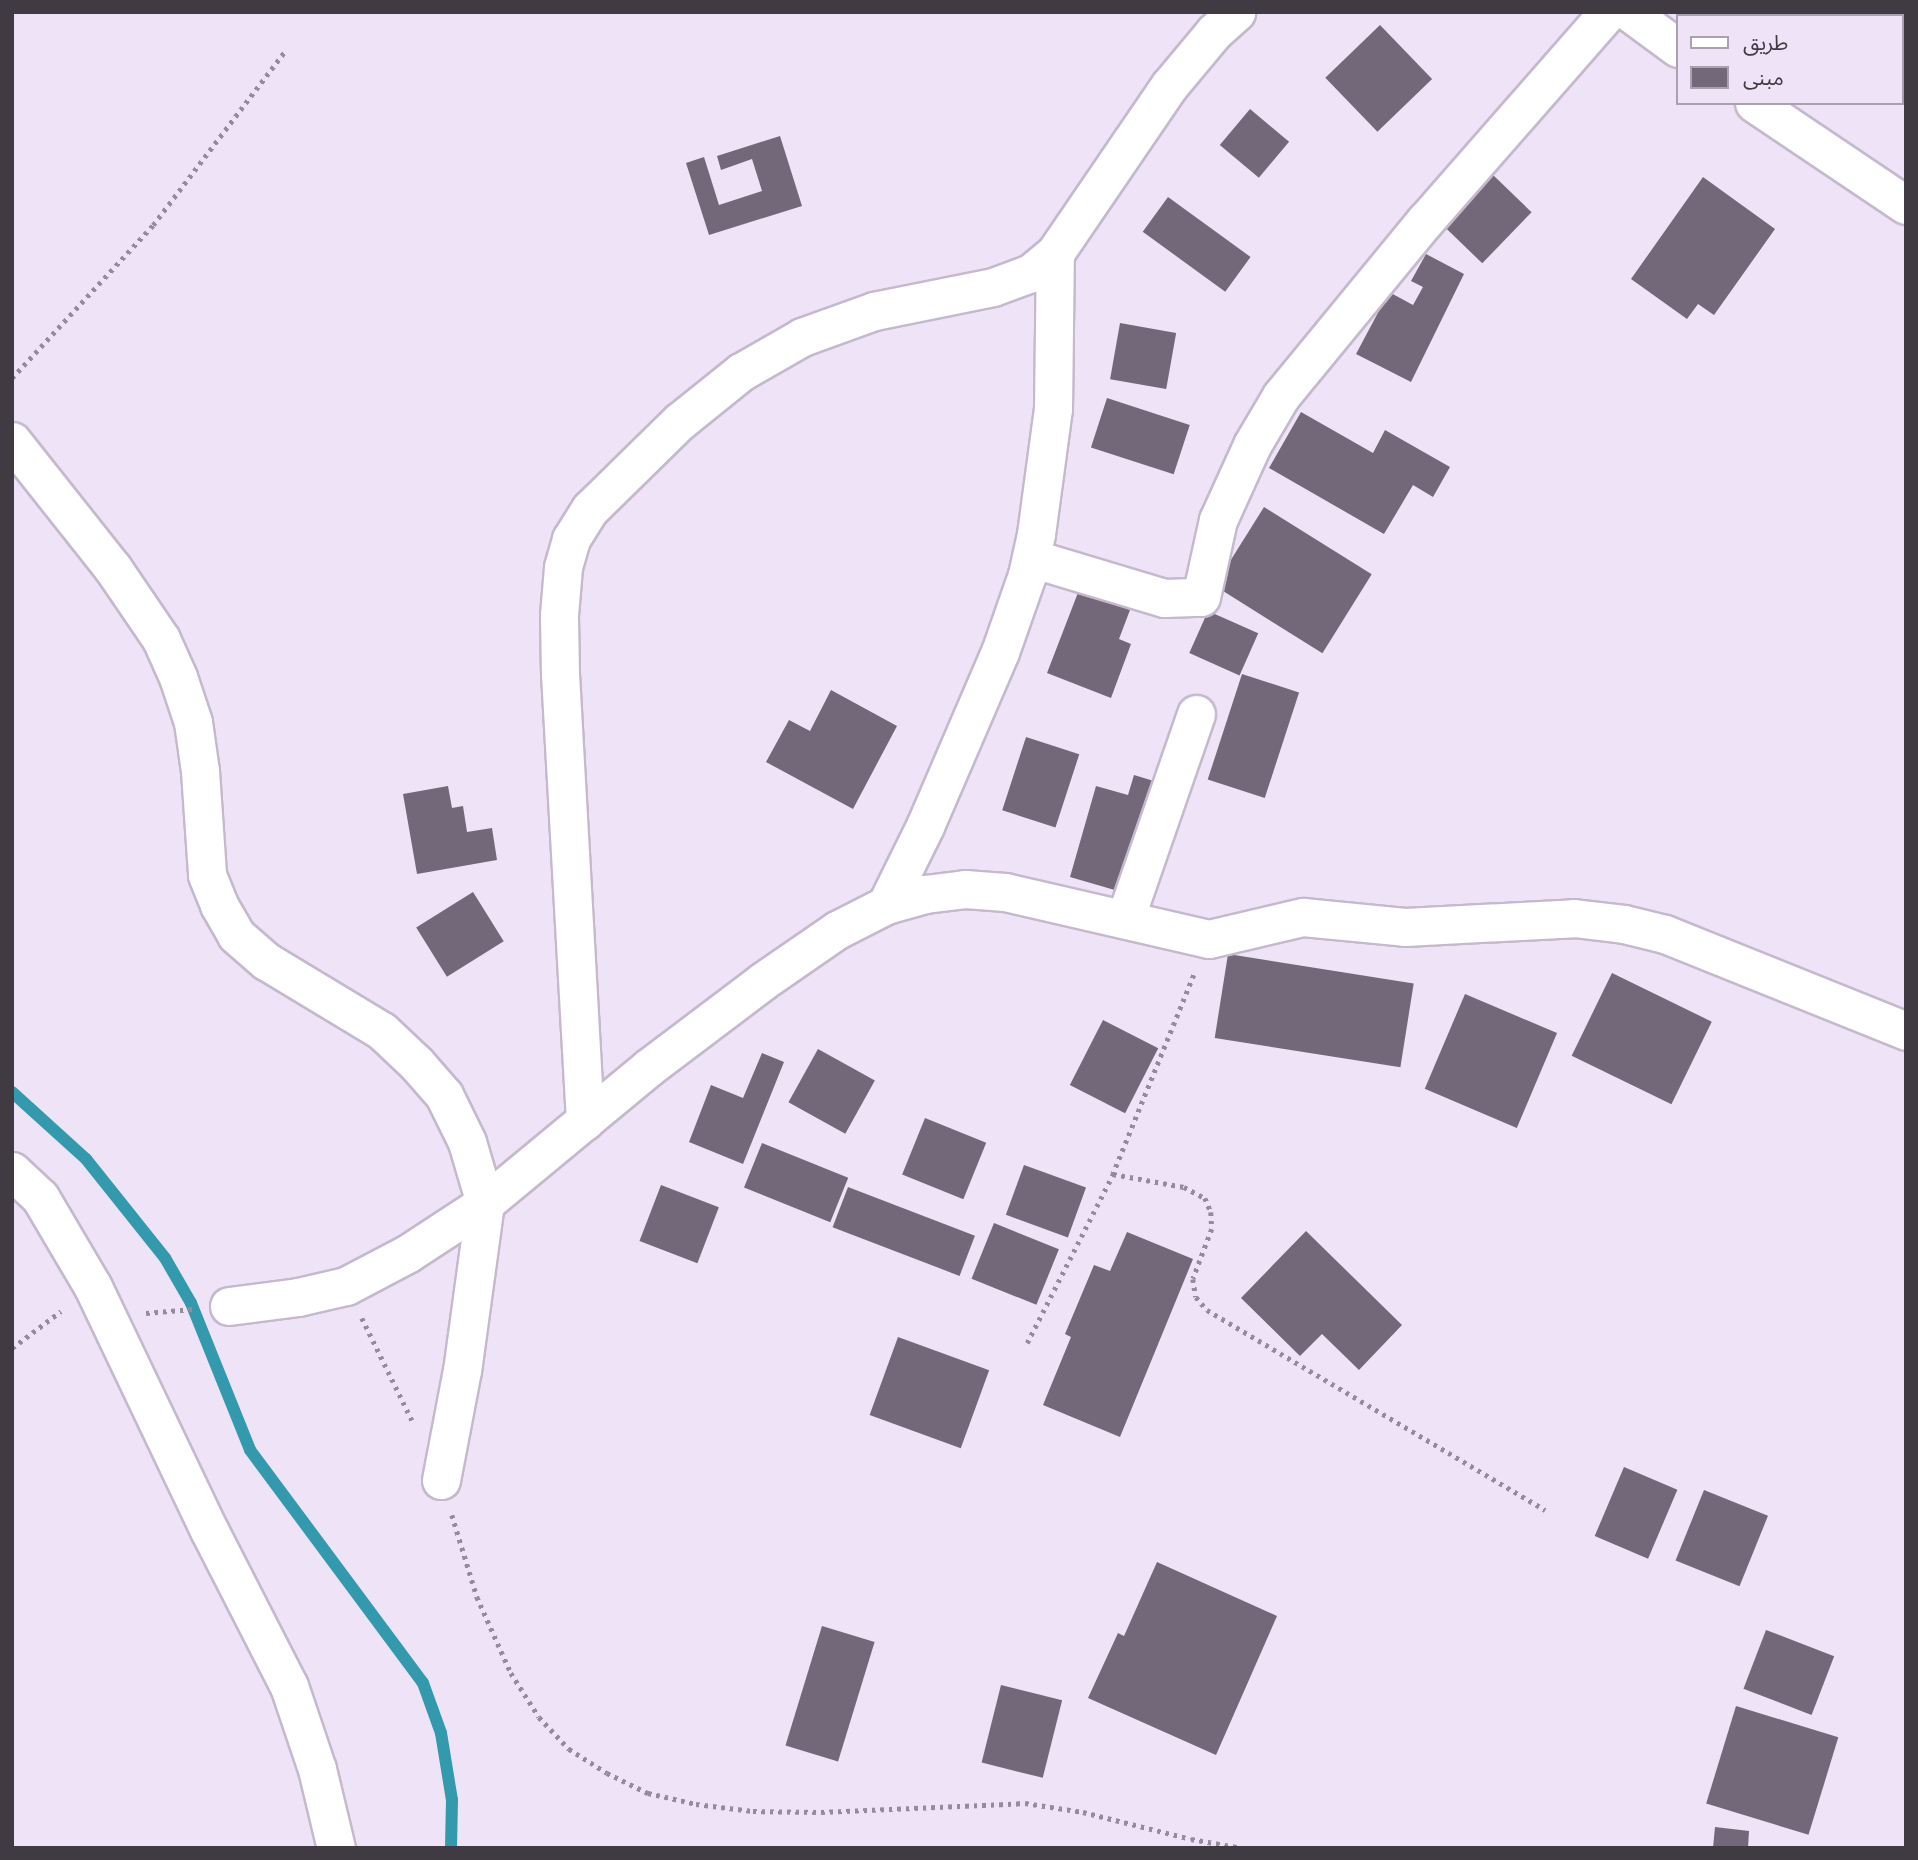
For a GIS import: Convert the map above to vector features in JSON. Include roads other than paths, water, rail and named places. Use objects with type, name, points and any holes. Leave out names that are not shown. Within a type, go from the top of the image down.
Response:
[{"type":"street","points":[[585,1121],[559,615],[563,568],[571,539],[590,509],[680,421],[741,372],[802,337],[874,311],[993,287],[1031,273],[1055,253],[1169,86],[1214,32],[1236,12]]},
{"type":"street","points":[[1031,558],[1164,598],[1201,597],[1218,520],[1252,445],[1281,396],[1424,221],[1608,12]]},
{"type":"street","points":[[1629,12],[1676,47]]},
{"type":"street","points":[[1757,105],[1906,205]]},
{"type":"street","points":[[886,905],[925,826],[1000,652],[1031,558],[1053,409],[1055,253]]},
{"type":"street","points":[[12,442],[111,568],[161,639],[178,677],[193,722],[200,771],[207,874],[219,905],[236,935],[266,961],[382,1031],[416,1063],[450,1107],[467,1142],[485,1203],[463,1370],[441,1480]]},
{"type":"street","points":[[1125,919],[1196,714]]},
{"type":"street","points":[[229,1306],[299,1297],[346,1286],[407,1254],[485,1203],[648,1068],[763,981],[837,930],[886,905],[925,894],[965,889],[1005,892],[1209,939],[1303,917],[1405,927],[1574,918],[1624,924],[1665,934],[1906,1031]]},
{"type":"street","points":[[12,1171],[40,1197],[93,1287],[209,1530],[289,1686],[317,1769],[336,1848]]},
{"type":"waterway","points":[[12,1092],[86,1159],[165,1258],[191,1303],[250,1450],[423,1683],[441,1733],[452,1800],[451,1848]]}]
